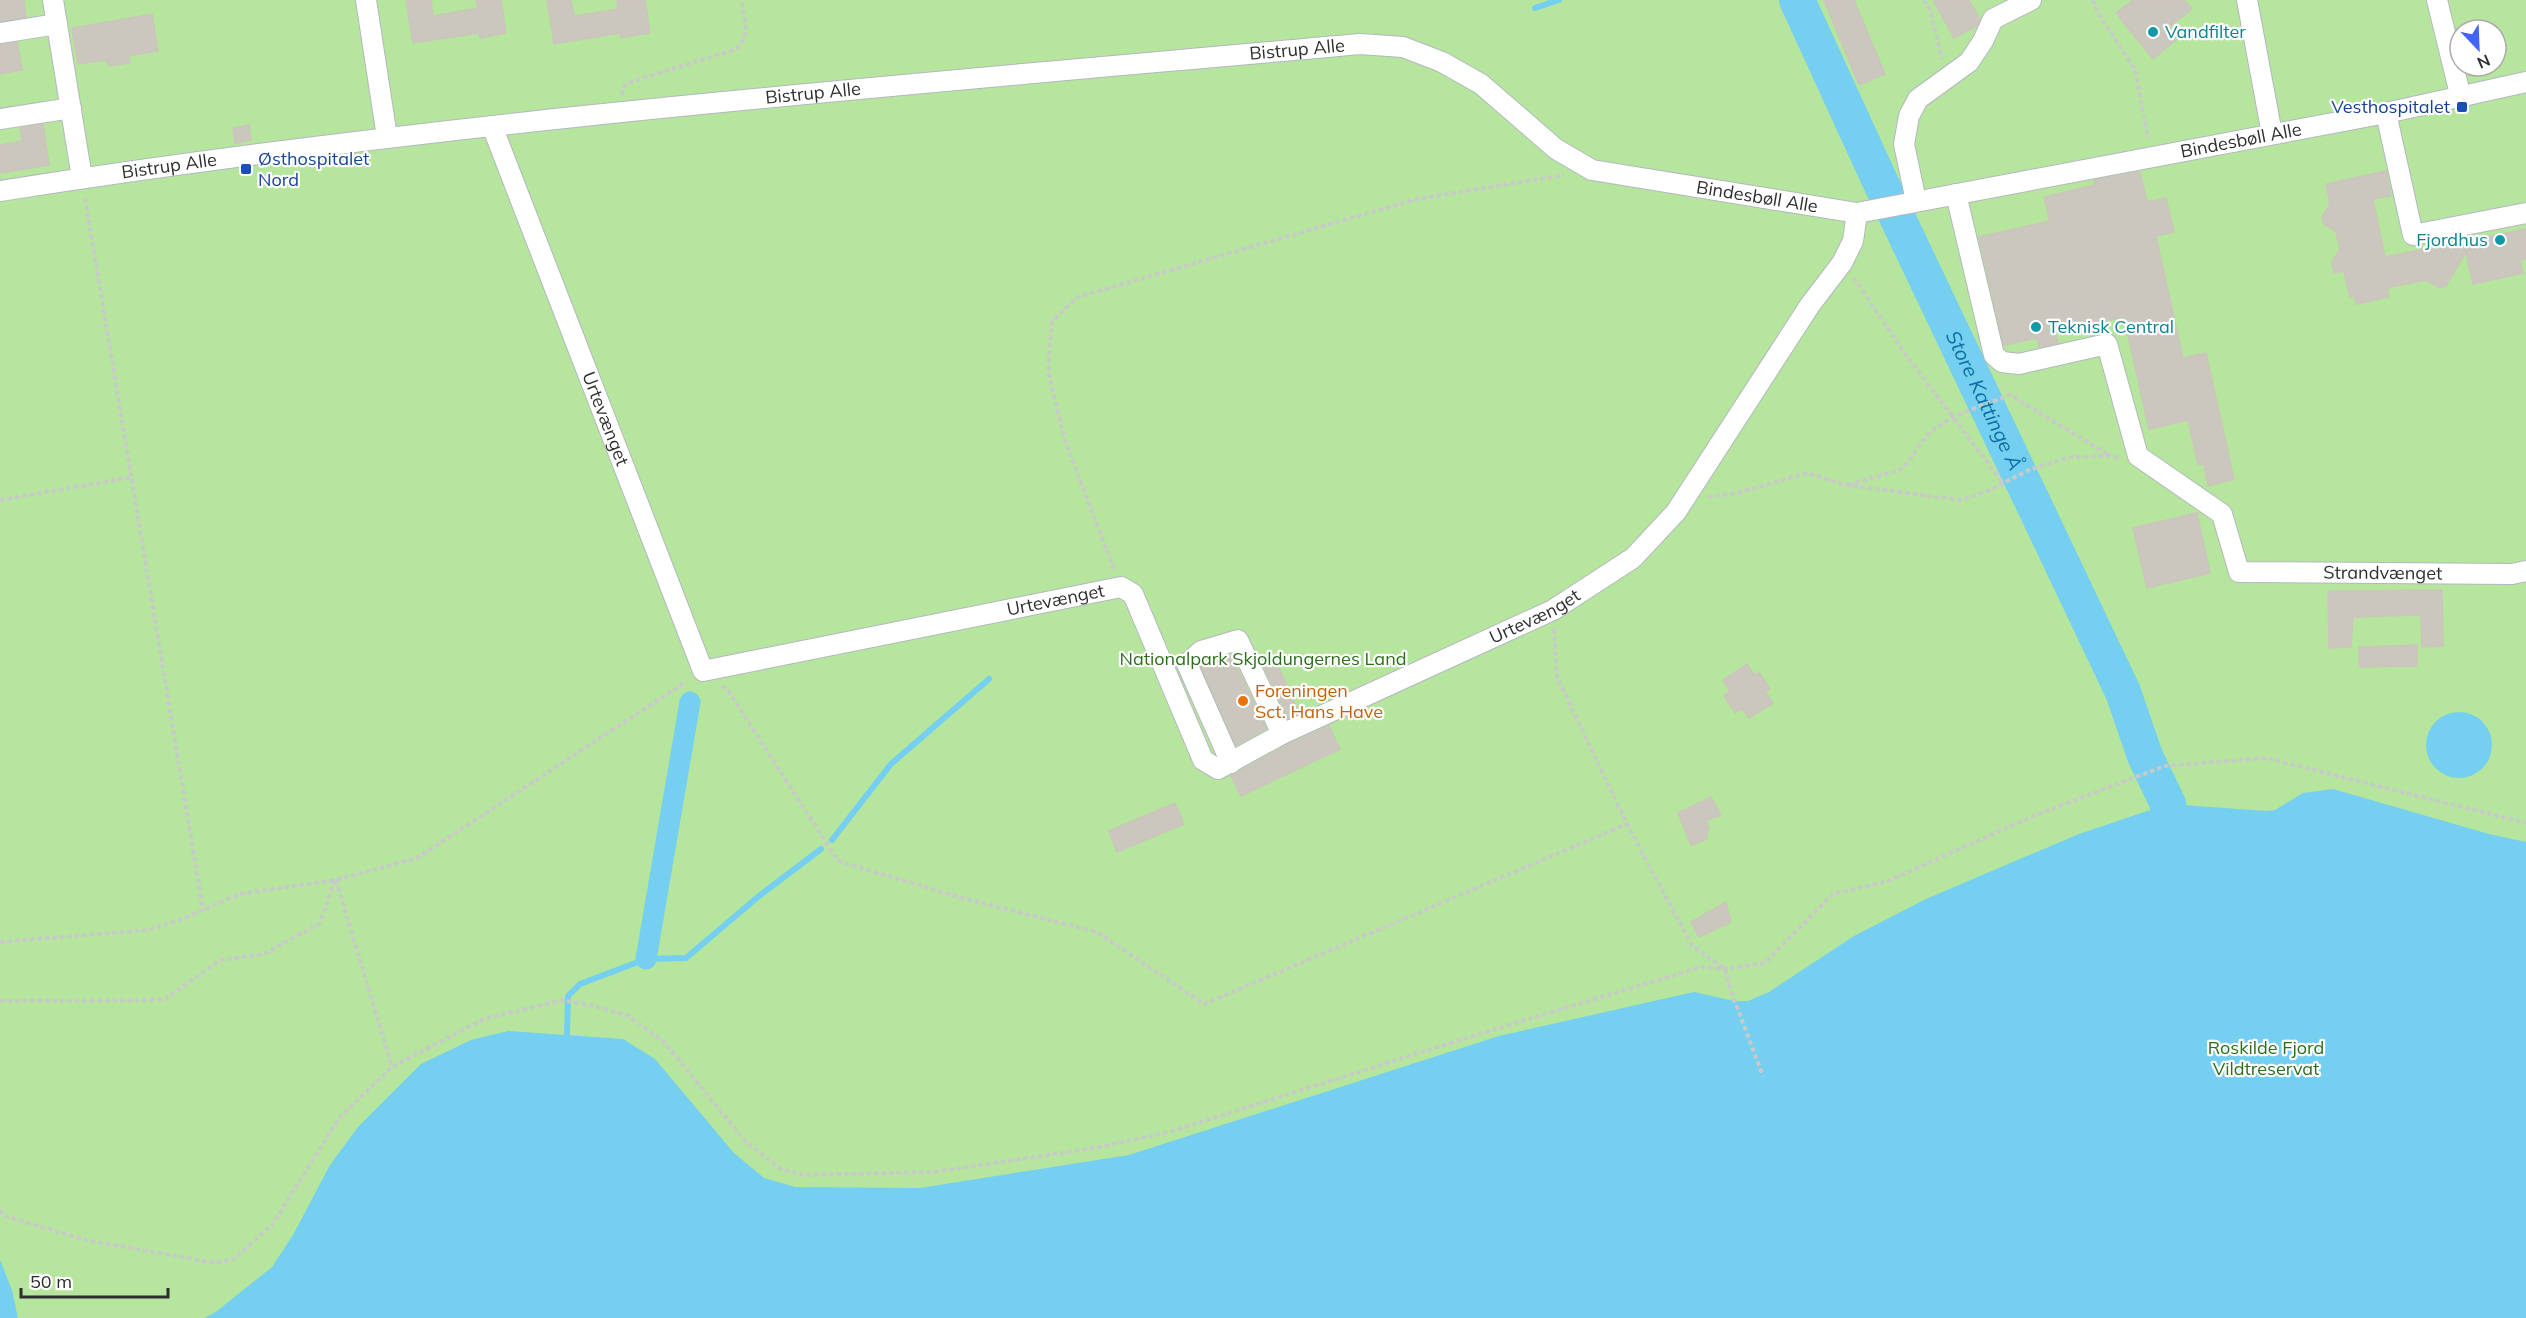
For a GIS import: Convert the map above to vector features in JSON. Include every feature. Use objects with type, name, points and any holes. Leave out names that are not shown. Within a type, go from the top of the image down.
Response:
[{"type":"street","points":[[53,0],[82,178]]},
{"type":"street","points":[[366,0],[387,137]]},
{"type":"street","points":[[1916,201],[1904,144],[1909,116],[1918,99],[1969,62],[1983,41],[1993,19],[2031,0]]},
{"type":"street","points":[[2247,0],[2272,134]]},
{"type":"street","points":[[2437,0],[2461,98]]},
{"type":"street","points":[[0,33],[57,24]]},
{"type":"street","name":"Bistrup Alle","points":[[0,191],[387,137],[622,111],[1360,44],[1403,47],[1442,62],[1481,84],[1556,149],[1592,170]]},
{"type":"street","name":"Bindesbøll Alle","points":[[1592,170],[1857,213],[2386,113],[2526,82]]},
{"type":"street","points":[[0,119],[70,108]]},
{"type":"street","points":[[2386,113],[2414,235],[2526,213]]},
{"type":"street","name":"Urtevænget","points":[[492,126],[703,671],[1121,586],[1133,594],[1203,760],[1218,769],[1282,734],[1553,610],[1633,558],[1676,512],[1810,305],[1842,263],[1853,242],[1857,213]]},
{"type":"street","points":[[1956,194],[1994,355],[2002,362],[2019,364],[2107,344],[2138,456]]},
{"type":"street","name":"Strandvænget","points":[[2138,456],[2222,514],[2239,572],[2512,574],[2526,570]]},
{"type":"street","points":[[1231,763],[1187,664],[1201,651],[1238,640],[1282,734]]},
{"type":"path","points":[[622,111],[624,86],[631,82],[736,49],[744,43],[747,36],[741,0]]},
{"type":"path","points":[[1924,0],[1930,10],[1944,65],[1933,86]]},
{"type":"path","points":[[2093,0],[2097,11],[2135,70],[2151,157]]},
{"type":"path","points":[[1121,586],[1065,441],[1048,371],[1052,321],[1078,297],[1417,199],[1592,170]]},
{"type":"path","points":[[82,178],[203,910]]},
{"type":"path","points":[[1842,263],[1857,281],[1908,358],[2003,483]]},
{"type":"path","points":[[1845,485],[1899,470],[1906,465],[1926,437],[1954,417],[2010,395],[2110,456]]},
{"type":"path","points":[[1702,495],[1710,498],[1738,493],[1807,473],[1845,485],[1961,500],[1988,491],[2031,469],[2071,457],[2110,456],[2124,459],[2138,456]]},
{"type":"path","points":[[0,500],[133,477]]},
{"type":"path","points":[[1553,610],[1557,677],[1627,824],[1692,946],[1725,969],[1729,988],[1763,1076]]},
{"type":"path","points":[[0,942],[148,930],[180,921],[250,892],[335,880],[417,858],[703,671],[729,692],[838,861],[962,898],[1097,932],[1204,1004],[1627,824]]},
{"type":"path","points":[[0,1210],[5,1216],[86,1240],[215,1263],[234,1259],[272,1225],[339,1118],[392,1067],[484,1019],[562,1000],[629,1016],[665,1043],[746,1142],[781,1169],[804,1175],[933,1172],[1095,1148],[1169,1132],[1469,1037],[1701,967],[1725,969],[1765,963],[1833,894],[1888,880],[2033,816],[2165,766],[2266,758],[2526,823]]},
{"type":"path","points":[[0,1001],[164,1000],[220,960],[264,954],[320,923],[335,880]]},
{"type":"path","points":[[335,880],[392,1067]]},
{"type":"green space","name":"Nationalpark Skjoldungernes Land","points":[[0,0],[2526,0],[2526,1318],[0,1318]]},
{"type":"water","points":[[2459,712],[2472,715],[2482,722],[2489,732],[2492,745],[2489,758],[2482,768],[2472,775],[2459,778],[2446,775],[2436,768],[2429,758],[2426,745],[2429,732],[2436,722],[2446,715]]},
{"type":"water","name":"Roskilde Fjord Vildtreservat","points":[[2333,789],[2489,834],[2526,842],[2526,1318],[205,1318],[272,1267],[293,1235],[330,1165],[358,1127],[421,1064],[471,1040],[508,1031],[623,1039],[655,1059],[734,1153],[764,1178],[795,1187],[920,1188],[1129,1155],[1499,1036],[1694,992],[1734,1001],[1748,1001],[1769,992],[1854,936],[1926,899],[2079,834],[2168,804],[2267,811],[2275,810],[2303,793]]},
{"type":"water","points":[[0,1260],[12,1290],[18,1318],[0,1318]]},
{"type":"building","points":[[0,0],[24,0],[26,17],[0,21]]},
{"type":"building","points":[[406,0],[431,0],[433,16],[478,8],[476,0],[501,0],[506,33],[480,38],[479,33],[413,43]]},
{"type":"building","points":[[547,0],[571,0],[574,16],[618,9],[617,0],[645,0],[650,33],[621,38],[620,33],[554,44]]},
{"type":"building","points":[[1824,0],[1854,0],[1885,74],[1859,85]]},
{"type":"building","points":[[1933,0],[1969,0],[1980,19],[1977,26],[1954,38]]},
{"type":"building","name":"Vandfilter","points":[[2133,0],[2184,0],[2192,9],[2169,27],[2178,38],[2153,59],[2116,13]]},
{"type":"building","points":[[152,14],[158,51],[128,56],[130,63],[109,66],[106,60],[78,64],[72,28]]},
{"type":"building","points":[[17,42],[22,70],[0,74],[0,45]]},
{"type":"building","points":[[43,124],[49,165],[0,173],[0,145],[22,141],[20,128]]},
{"type":"building","points":[[249,125],[251,140],[235,143],[233,128]]},
{"type":"building","name":"Fjordhus","points":[[2386,171],[2391,196],[2373,199],[2385,257],[2526,229],[2526,259],[2520,260],[2523,273],[2473,284],[2466,252],[2446,286],[2440,288],[2426,280],[2391,287],[2387,290],[2389,297],[2356,304],[2354,296],[2350,298],[2344,271],[2334,273],[2332,262],[2340,249],[2336,232],[2324,224],[2322,217],[2330,204],[2326,184]]},
{"type":"building","name":"Teknisk Central","points":[[2140,172],[2147,202],[2166,198],[2174,232],[2156,236],[2183,358],[2206,353],[2234,479],[2208,486],[2204,464],[2198,465],[2188,420],[2149,429],[2124,317],[2055,332],[2058,343],[2039,347],[2037,338],[2004,345],[1979,237],[2050,221],[2044,197],[2095,185],[2094,180]]},
{"type":"building","points":[[2197,513],[2210,573],[2147,588],[2133,528]]},
{"type":"building","points":[[2442,590],[2443,646],[2422,647],[2421,615],[2353,617],[2351,647],[2329,648],[2328,591]]},
{"type":"building","points":[[2417,645],[2417,666],[2359,667],[2359,647]]},
{"type":"building","points":[[1272,652],[1299,713],[1288,718],[1260,658]]},
{"type":"building","points":[[1231,655],[1266,729],[1236,745],[1201,667]]},
{"type":"building","points":[[1747,664],[1754,675],[1759,672],[1770,689],[1765,692],[1773,703],[1749,718],[1742,708],[1735,713],[1724,696],[1730,691],[1723,680]]},
{"type":"building","points":[[1329,726],[1340,749],[1241,796],[1231,776],[1287,745]]},
{"type":"building","points":[[1711,797],[1721,815],[1706,820],[1709,829],[1707,839],[1691,845],[1678,813]]},
{"type":"building","points":[[1175,803],[1184,824],[1117,852],[1109,831]]},
{"type":"building","points":[[1726,902],[1731,922],[1699,937],[1691,922]]},
{"type":"waterway","points":[[1535,8],[1559,0]]},
{"type":"waterway","name":"Store Kattinge Å","points":[[1797,0],[1879,179],[2123,692],[2145,756],[2168,804]]},
{"type":"waterway","points":[[832,840],[891,764],[989,679]]},
{"type":"waterway","points":[[646,959],[690,702]]},
{"type":"waterway","points":[[567,1034],[568,996],[580,984],[646,959],[686,958],[759,896],[821,849]]},
{"type":"place","name":"Vandfilter","points":[[2153,32]]},
{"type":"place","name":"Vesthospitalet","points":[[2462,107]]},
{"type":"place","name":"Østhospitalet Nord","points":[[246,169]]},
{"type":"place","name":"Fjordhus","points":[[2500,240]]},
{"type":"place","name":"Teknisk Central","points":[[2036,327]]},
{"type":"place","name":"Foreningen Sct. Hans Have","points":[[1243,701]]}]
